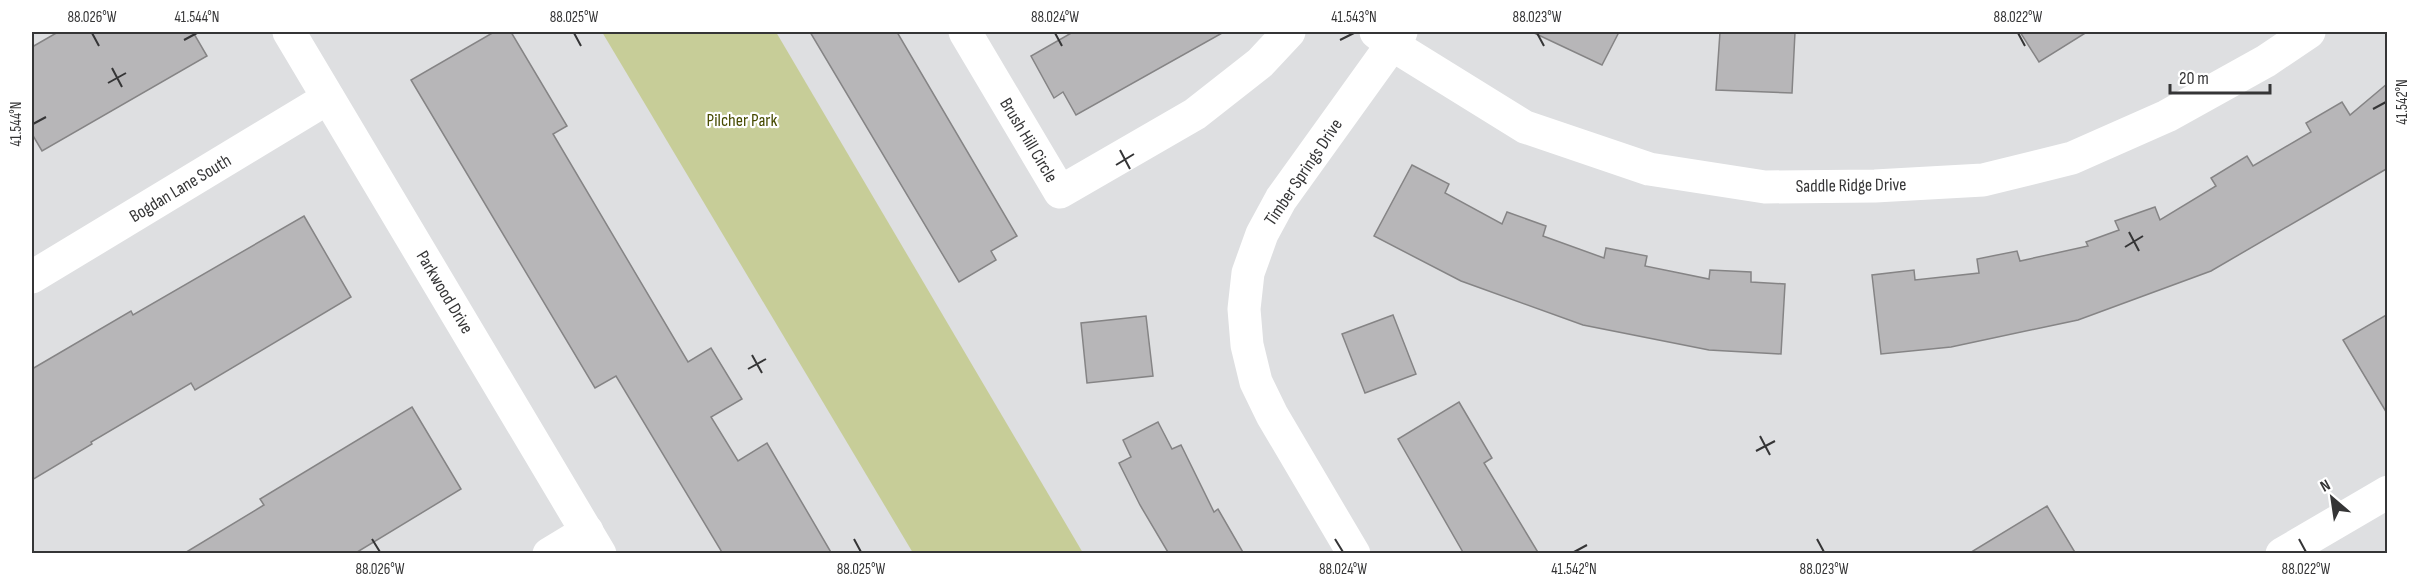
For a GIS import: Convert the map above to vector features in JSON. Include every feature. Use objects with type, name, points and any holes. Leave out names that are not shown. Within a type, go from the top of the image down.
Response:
[{"type":"street","name":"Parkwood Drive","points":[[289,32],[593,542]]},
{"type":"street","name":"Brush Hill Circle","points":[[965,32],[1060,192],[1195,114],[1260,63],[1289,32]]},
{"type":"street","name":"Saddle Ridge Drive","points":[[1389,36],[1525,127],[1649,169],[1765,187],[1875,186],[1983,180],[2072,158],[2167,116],[2266,61],[2309,32]]},
{"type":"street","name":"Timber Springs Drive","points":[[1354,554],[1272,415],[1256,382],[1247,345],[1244,309],[1248,273],[1262,234],[1281,199],[1389,36]]},
{"type":"street","name":"Bogdan Lane South","points":[[32,277],[328,98]]},
{"type":"street","points":[[2282,554],[2388,492]]},
{"type":"street","points":[[549,554],[593,542]]},
{"type":"green space","name":"Pilcher Park","points":[[602,32],[776,32],[1083,553],[913,553]]},
{"type":"building","points":[[58,32],[193,32],[207,56],[42,151],[32,134],[32,47]]},
{"type":"building","points":[[494,32],[511,32],[567,126],[553,134],[688,362],[711,348],[742,399],[711,417],[738,461],[767,443],[832,554],[723,554],[616,376],[595,388],[411,80]]},
{"type":"building","points":[[810,32],[897,32],[1017,236],[991,251],[996,260],[959,282]]},
{"type":"building","points":[[1073,32],[1224,32],[1076,115],[1063,92],[1054,98],[1031,56]]},
{"type":"building","points":[[1532,32],[1619,32],[1602,65]]},
{"type":"building","points":[[1720,32],[1795,32],[1792,93],[1716,90]]},
{"type":"building","points":[[2020,32],[2087,32],[2039,62]]},
{"type":"building","points":[[2388,83],[2388,168],[2211,271],[2078,320],[1951,347],[1881,354],[1872,275],[1914,270],[1915,280],[1979,273],[1977,259],[2017,251],[2020,261],[2088,246],[2086,242],[2119,230],[2115,221],[2155,207],[2160,220],[2216,186],[2211,178],[2247,156],[2253,166],[2311,132],[2306,123],[2342,102],[2350,115]]},
{"type":"building","points":[[1412,165],[1449,184],[1445,193],[1502,224],[1507,212],[1546,226],[1543,236],[1604,258],[1606,248],[1647,256],[1645,266],[1709,279],[1710,270],[1751,272],[1751,282],[1785,284],[1781,354],[1709,350],[1583,325],[1461,281],[1374,236]]},
{"type":"building","points":[[304,216],[351,297],[195,390],[191,383],[32,480],[32,369],[131,311],[133,315]]},
{"type":"building","points":[[2388,314],[2388,415],[2343,340]]},
{"type":"building","points":[[1393,315],[1416,374],[1365,393],[1342,334]]},
{"type":"building","points":[[1146,316],[1153,376],[1087,383],[1081,323]]},
{"type":"building","points":[[1459,402],[1492,458],[1484,463],[1539,554],[1464,554],[1398,439]]},
{"type":"building","points":[[412,407],[461,489],[354,554],[183,554],[264,505],[260,499]]},
{"type":"building","points":[[1158,422],[1172,449],[1181,445],[1214,512],[1218,509],[1244,554],[1169,554],[1140,505],[1119,463],[1131,457],[1123,440]]},
{"type":"building","points":[[2047,506],[2076,554],[1968,554]]}]
